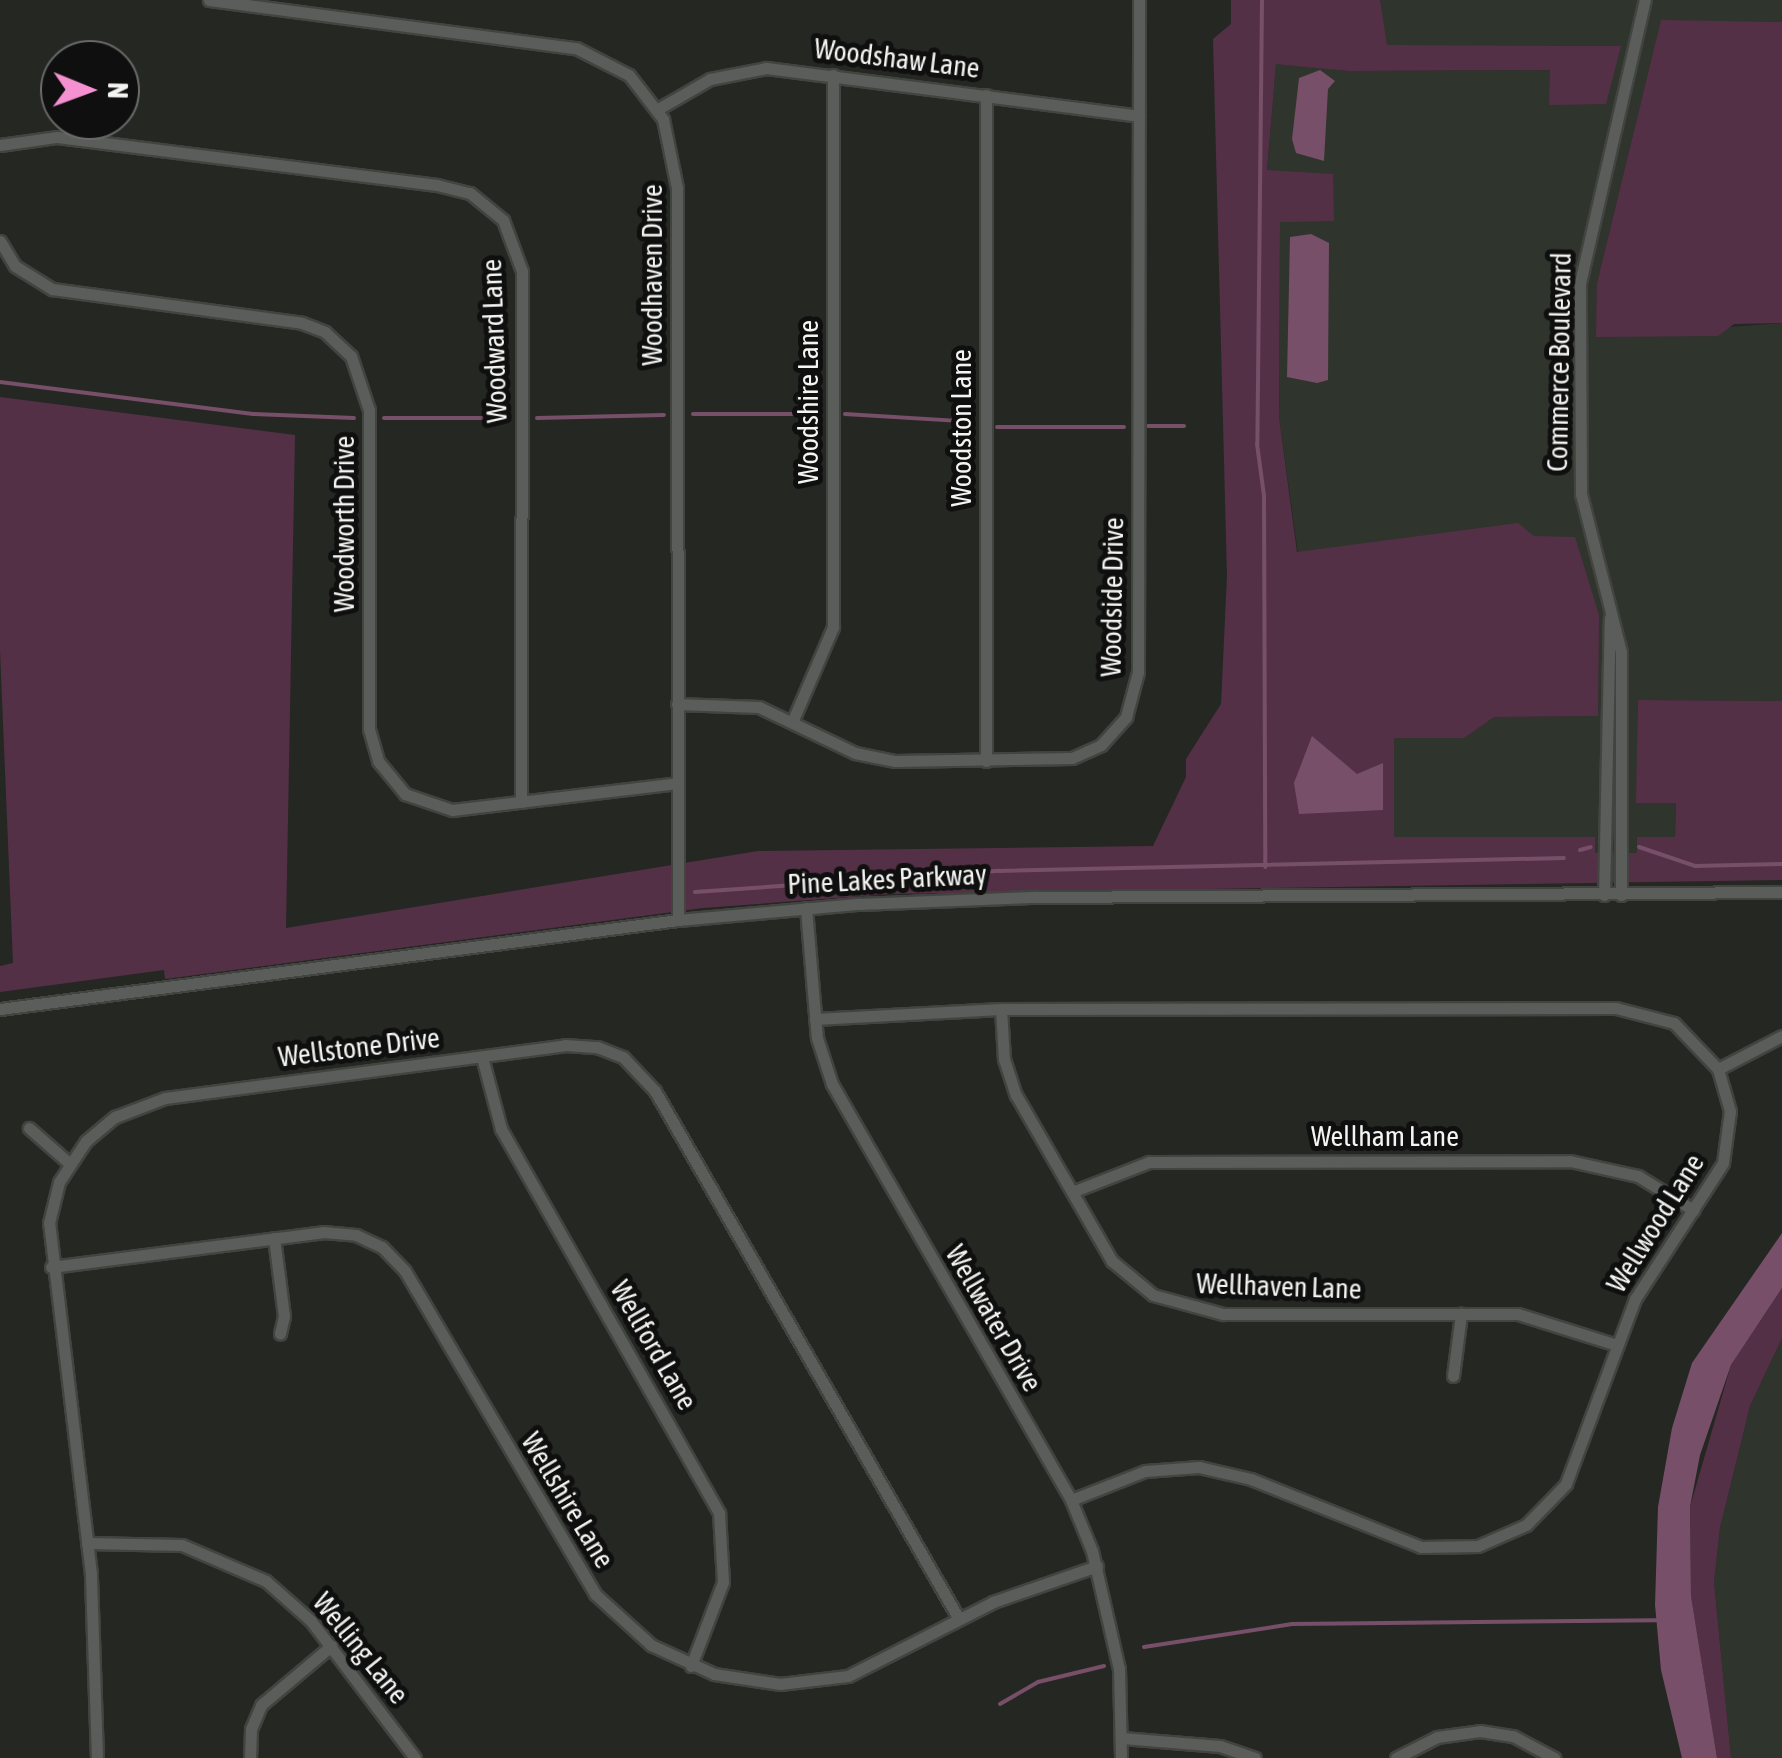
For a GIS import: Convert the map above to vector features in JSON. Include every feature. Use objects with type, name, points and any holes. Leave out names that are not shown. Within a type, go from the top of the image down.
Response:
[{"type":"street","name":"Woodhaven Drive","points":[[209,0],[566,46],[622,69],[658,109],[677,178],[678,920]]},
{"type":"street","name":"Woodside Drive","points":[[678,704],[743,704],[793,720],[866,757],[1057,760],[1089,752],[1119,728],[1136,691],[1139,0]]},
{"type":"street","name":"Commerce Boulevard","points":[[1620,895],[1622,661],[1581,494],[1580,282],[1645,0]]},
{"type":"street","name":"Woodshaw Lane","points":[[658,109],[738,70],[833,75],[1139,116]]},
{"type":"street","name":"Woodshire Lane","points":[[793,720],[828,649],[834,619],[833,75]]},
{"type":"street","name":"Woodston Lane","points":[[986,94],[986,761]]},
{"type":"street","name":"Woodward Lane","points":[[0,145],[58,137],[437,185],[470,193],[504,220],[519,252],[522,288],[521,802]]},
{"type":"street","name":"Woodworth Drive","points":[[0,241],[22,271],[60,291],[302,323],[346,348],[362,372],[369,410],[368,704],[374,752],[396,785],[424,804],[452,810],[678,783]]},
{"type":"street","name":"Commerce Boulevard","points":[[1604,895],[1611,609]]},
{"type":"street","name":"Pine Lakes Parkway","points":[[0,1009],[678,920],[806,908],[1037,897],[1782,892]]},
{"type":"street","name":"Wellwater Drive","points":[[806,908],[815,1018],[838,1097],[1071,1500],[1097,1566],[1115,1640],[1121,1758]]},
{"type":"street","name":"Wellwood Lane","points":[[815,1018],[1001,1009],[1628,1008],[1682,1028],[1718,1069],[1729,1102],[1729,1140],[1720,1170],[1648,1274],[1614,1344],[1562,1490],[1533,1520],[1486,1544],[1412,1545],[1250,1479],[1199,1467],[1146,1471],[1071,1500]]},
{"type":"street","name":"Wellhaven Lane","points":[[1001,1009],[1011,1082],[1072,1192],[1118,1268],[1174,1305],[1223,1314],[1540,1318],[1614,1344]]},
{"type":"street","points":[[1718,1069],[1782,1036]]},
{"type":"street","name":"Wellstone Drive","points":[[98,1758],[88,1543],[51,1267],[50,1212],[69,1163],[107,1122],[154,1100],[590,1046],[641,1072],[959,1619]]},
{"type":"street","name":"Wellford Lane","points":[[482,1057],[500,1128],[718,1513],[723,1582],[692,1666]]},
{"type":"street","points":[[29,1128],[69,1163]]},
{"type":"street","name":"Wellham Lane","points":[[1072,1192],[1149,1162],[1570,1161],[1628,1172],[1693,1210]]},
{"type":"street","name":"Wellshire Lane","points":[[51,1267],[274,1238],[356,1235],[394,1258],[584,1579],[634,1633],[692,1666],[756,1683],[827,1681],[866,1671],[959,1619],[1097,1566]]},
{"type":"street","points":[[274,1238],[284,1316],[280,1334]]},
{"type":"street","points":[[1453,1376],[1460,1314]]},
{"type":"street","name":"Welling Lane","points":[[88,1543],[163,1542],[229,1560],[282,1592],[331,1646],[415,1758]]},
{"type":"street","points":[[250,1758],[251,1729],[261,1704],[331,1646]]},
{"type":"street","points":[[1396,1758],[1437,1737],[1480,1731],[1514,1736],[1554,1758]]},
{"type":"street","points":[[1122,1738],[1208,1744],[1255,1758]]},
{"type":"shaded area","points":[[1231,0],[1380,0],[1387,45],[1621,46],[1606,104],[1549,105],[1550,70],[1348,71],[1276,64],[1267,170],[1333,174],[1334,221],[1280,222],[1279,417],[1297,552],[1518,523],[1534,536],[1575,537],[1599,615],[1598,716],[1494,717],[1464,738],[1394,738],[1394,837],[1595,837],[1595,853],[1637,853],[1637,837],[1675,837],[1676,803],[1636,803],[1638,700],[1782,701],[1782,880],[890,894],[703,908],[165,979],[164,970],[0,992],[0,966],[13,963],[0,650],[0,397],[295,435],[286,928],[758,851],[1153,846],[1186,777],[1186,759],[1221,704],[1227,576],[1213,39],[1231,24]]},
{"type":"shaded area","points":[[1380,0],[1782,0],[1782,22],[1661,21],[1597,283],[1597,337],[1782,323],[1782,701],[1638,700],[1637,803],[1676,802],[1675,837],[1638,853],[1595,853],[1594,837],[1394,837],[1393,738],[1464,738],[1493,717],[1598,716],[1534,536],[1518,524],[1298,553],[1279,417],[1280,222],[1333,175],[1267,171],[1276,63],[1348,71],[1551,70],[1620,46],[1386,45]]},
{"type":"shaded area","points":[[1661,20],[1782,22],[1782,323],[1734,324],[1718,336],[1596,337],[1597,283]]},
{"type":"shaded area","points":[[1320,70],[1335,81],[1328,89],[1324,161],[1296,153],[1292,139],[1299,78]]},
{"type":"shaded area","points":[[1311,234],[1329,243],[1328,380],[1317,383],[1287,377],[1290,237]]},
{"type":"shaded area","points":[[1312,736],[1357,774],[1383,763],[1383,810],[1299,814],[1294,783]]},
{"type":"shaded area","points":[[1782,1233],[1782,1288],[1731,1365],[1700,1455],[1690,1507],[1691,1596],[1717,1758],[1682,1758],[1661,1670],[1655,1605],[1658,1507],[1672,1428],[1692,1363]]},
{"type":"shaded area","points":[[1782,1288],[1782,1338],[1750,1406],[1720,1528],[1714,1582],[1731,1758],[1717,1758],[1691,1597],[1690,1507],[1731,1365]]},
{"type":"shaded area","points":[[1782,1338],[1782,1758],[1731,1758],[1714,1582],[1720,1528],[1750,1406]]},
{"type":"waterway","points":[[1262,0],[1257,444],[1264,496],[1265,867]]},
{"type":"waterway","points":[[0,382],[253,414],[354,418]]},
{"type":"waterway","points":[[693,414],[818,414]]},
{"type":"waterway","points":[[845,414],[974,422]]},
{"type":"waterway","points":[[537,418],[664,415]]},
{"type":"waterway","points":[[384,418],[503,418]]},
{"type":"waterway","points":[[1148,426],[1184,426]]},
{"type":"waterway","points":[[997,427],[1124,427]]},
{"type":"waterway","points":[[1580,850],[1591,847]]},
{"type":"waterway","points":[[1639,847],[1695,866],[1782,864]]},
{"type":"waterway","points":[[695,892],[999,871],[1564,858]]},
{"type":"waterway","points":[[1144,1647],[1292,1624],[1656,1620]]},
{"type":"waterway","points":[[1000,1704],[1038,1682],[1104,1666]]}]
